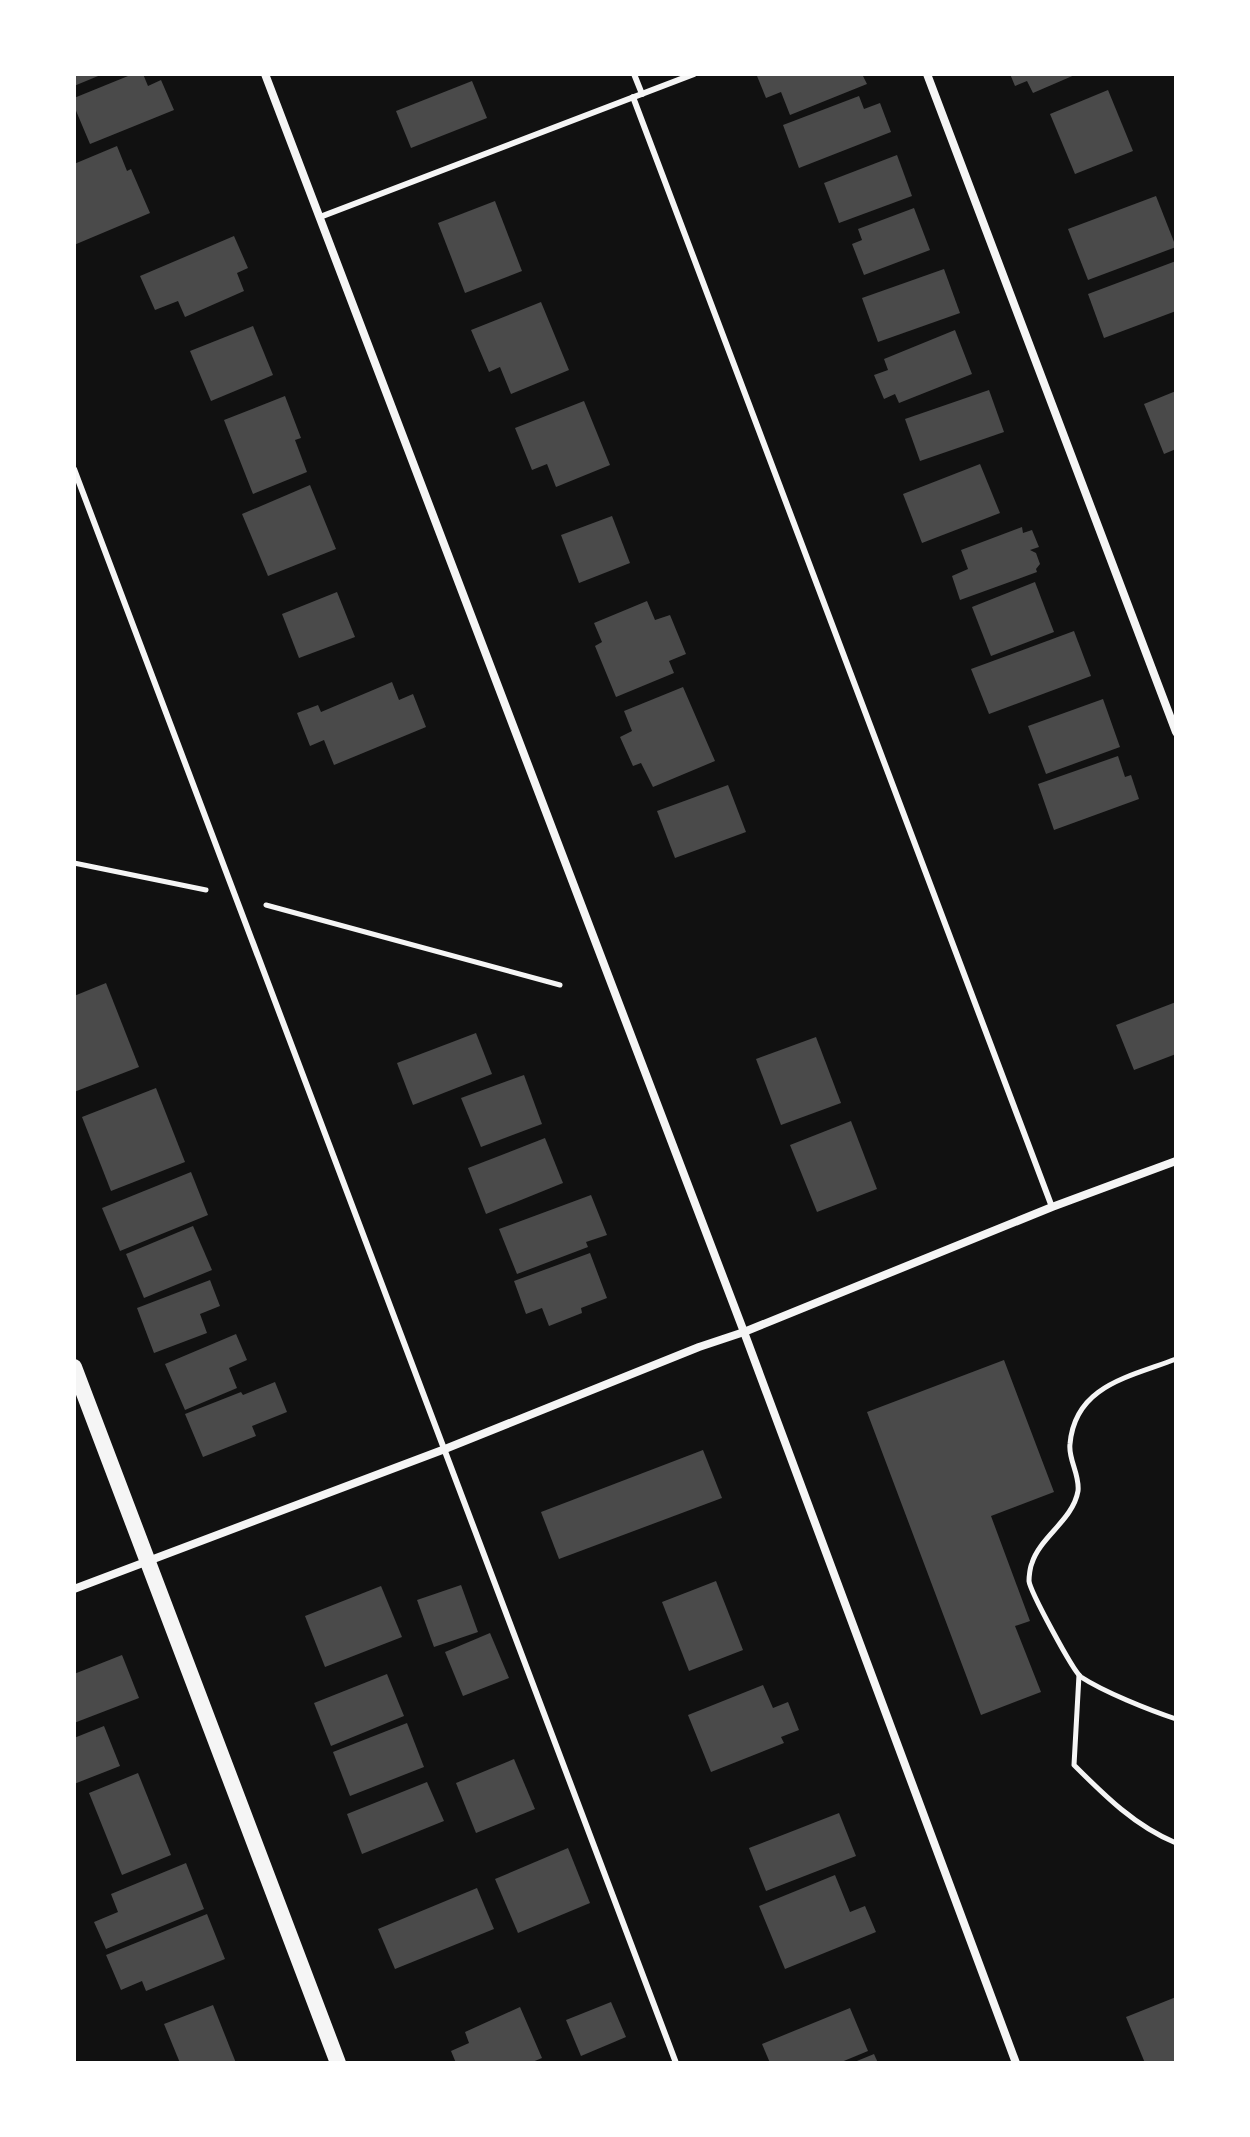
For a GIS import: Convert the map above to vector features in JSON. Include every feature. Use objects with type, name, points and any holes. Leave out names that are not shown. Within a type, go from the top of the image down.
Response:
[{"type":"main road","points":[[74,1367],[338,2063]]},
{"type":"street","points":[[265,74],[744,1332],[1016,2063]]},
{"type":"street","points":[[927,74],[1176,732]]},
{"type":"street","points":[[74,1589],[445,1449],[1052,1207],[1176,1161]]},
{"type":"lane","points":[[634,74],[642,94]]},
{"type":"lane","points":[[320,217],[694,74]]},
{"type":"lane","points":[[633,97],[1052,1207]]},
{"type":"lane","points":[[74,469],[676,2063]]},
{"type":"path","points":[[74,863],[236,896],[560,985]]},
{"type":"path","points":[[1176,1359],[1118,1379],[1077,1412],[1069,1448],[1075,1464],[1078,1492],[1069,1512],[1032,1561],[1029,1582],[1065,1655],[1079,1675],[1176,1719]]},
{"type":"path","points":[[1079,1675],[1074,1765],[1140,1825],[1176,1843]]},
{"type":"building","points":[[74,74],[103,74],[74,86]]},
{"type":"building","points":[[133,74],[143,74],[148,86],[161,80],[174,110],[90,144],[74,106],[74,98]]},
{"type":"building","points":[[862,74],[867,84],[790,115],[781,92],[766,98],[757,76]]},
{"type":"building","points":[[1010,74],[1077,74],[1033,93],[1027,81],[1015,86]]},
{"type":"building","points":[[472,81],[487,118],[411,148],[396,111]]},
{"type":"building","points":[[1108,90],[1133,151],[1075,174],[1050,114]]},
{"type":"building","points":[[859,96],[864,109],[880,103],[891,132],[799,168],[783,125]]},
{"type":"building","points":[[117,146],[150,213],[74,245],[74,164]]},
{"type":"building","points":[[897,155],[912,196],[839,223],[824,183]]},
{"type":"building","points":[[1156,196],[1176,247],[1088,280],[1068,229]]},
{"type":"building","points":[[495,201],[522,271],[465,293],[438,223]]},
{"type":"building","points":[[914,208],[930,250],[864,275],[852,244],[862,240],[858,229]]},
{"type":"building","points":[[234,236],[248,268],[237,273],[244,291],[185,317],[178,301],[155,310],[140,276]]},
{"type":"building","points":[[1176,261],[1176,311],[1104,338],[1088,294]]},
{"type":"building","points":[[944,269],[960,313],[878,342],[862,298]]},
{"type":"building","points":[[541,302],[569,370],[511,394],[500,367],[489,372],[471,330]]},
{"type":"building","points":[[253,326],[273,375],[211,401],[190,351]]},
{"type":"building","points":[[955,330],[972,374],[899,403],[895,394],[884,399],[874,375],[888,370],[884,359]]},
{"type":"building","points":[[989,390],[1004,432],[920,461],[905,419]]},
{"type":"building","points":[[1176,391],[1176,449],[1164,454],[1144,404]]},
{"type":"building","points":[[285,396],[301,438],[295,440],[307,472],[253,494],[224,420]]},
{"type":"building","points":[[584,401],[610,465],[556,487],[547,464],[532,470],[515,428]]},
{"type":"building","points":[[980,464],[1000,513],[922,543],[903,494]]},
{"type":"building","points":[[310,485],[336,549],[268,576],[242,514]]},
{"type":"building","points":[[612,516],[630,563],[579,583],[561,535]]},
{"type":"building","points":[[1022,527],[1023,533],[1032,530],[1039,547],[1030,550],[1036,553],[1040,564],[1037,572],[960,600],[952,576],[968,569],[961,550]]},
{"type":"building","points":[[1035,582],[1054,632],[991,656],[972,607]]},
{"type":"building","points":[[337,592],[355,637],[299,658],[282,614]]},
{"type":"building","points":[[647,601],[655,620],[670,615],[686,654],[669,661],[674,673],[616,697],[595,646],[602,642],[594,623]]},
{"type":"building","points":[[1074,631],[1091,676],[989,714],[971,669]]},
{"type":"building","points":[[392,682],[399,700],[413,694],[426,727],[334,765],[324,740],[310,746],[297,713],[318,705],[321,712]]},
{"type":"building","points":[[683,687],[715,761],[653,787],[641,763],[633,766],[620,737],[632,731],[624,711]]},
{"type":"building","points":[[1103,699],[1120,747],[1046,774],[1028,726]]},
{"type":"building","points":[[1118,756],[1125,777],[1131,775],[1139,799],[1054,830],[1038,784]]},
{"type":"building","points":[[728,785],[746,832],[675,858],[657,811]]},
{"type":"building","points":[[106,983],[139,1067],[74,1092],[74,996]]},
{"type":"building","points":[[1176,1002],[1176,1054],[1134,1070],[1116,1025]]},
{"type":"building","points":[[476,1033],[492,1074],[413,1105],[397,1063]]},
{"type":"building","points":[[816,1037],[841,1103],[781,1125],[756,1059]]},
{"type":"building","points":[[524,1075],[542,1124],[481,1147],[461,1098]]},
{"type":"building","points":[[156,1088],[185,1162],[111,1191],[82,1117]]},
{"type":"building","points":[[851,1121],[877,1189],[817,1212],[790,1145]]},
{"type":"building","points":[[545,1138],[563,1183],[486,1214],[468,1168]]},
{"type":"building","points":[[191,1172],[208,1215],[120,1251],[102,1208]]},
{"type":"building","points":[[591,1195],[607,1235],[586,1242],[588,1247],[517,1274],[499,1229]]},
{"type":"building","points":[[193,1226],[212,1270],[144,1298],[126,1254]]},
{"type":"building","points":[[590,1253],[607,1298],[581,1308],[582,1313],[549,1326],[542,1308],[526,1314],[514,1281]]},
{"type":"building","points":[[210,1280],[220,1306],[200,1314],[207,1333],[154,1353],[137,1308]]},
{"type":"building","points":[[236,1334],[247,1360],[229,1368],[237,1388],[185,1410],[165,1364]]},
{"type":"building","points":[[1004,1360],[1054,1492],[991,1516],[1030,1621],[1015,1626],[1041,1692],[981,1715],[867,1412]]},
{"type":"building","points":[[275,1382],[287,1412],[252,1426],[256,1436],[203,1457],[185,1414]]},
{"type":"building","points":[[703,1450],[722,1498],[559,1559],[541,1512]]},
{"type":"building","points":[[716,1581],[743,1650],[689,1671],[662,1602]]},
{"type":"building","points":[[461,1585],[478,1632],[434,1647],[417,1600]]},
{"type":"building","points":[[381,1586],[402,1637],[325,1667],[305,1616]]},
{"type":"building","points":[[490,1633],[509,1678],[463,1696],[445,1652]]},
{"type":"building","points":[[122,1655],[139,1698],[74,1723],[74,1674]]},
{"type":"building","points":[[387,1674],[404,1716],[331,1746],[314,1703]]},
{"type":"building","points":[[763,1685],[773,1708],[788,1702],[799,1730],[781,1737],[784,1743],[711,1772],[688,1715]]},
{"type":"building","points":[[407,1723],[424,1767],[350,1796],[333,1752]]},
{"type":"building","points":[[104,1726],[120,1766],[74,1784],[74,1738]]},
{"type":"building","points":[[514,1759],[535,1809],[476,1833],[456,1783]]},
{"type":"building","points":[[138,1773],[171,1855],[122,1875],[89,1793]]},
{"type":"building","points":[[427,1782],[444,1821],[362,1854],[347,1814]]},
{"type":"building","points":[[839,1813],[856,1856],[766,1891],[749,1848]]},
{"type":"building","points":[[568,1848],[590,1903],[518,1933],[495,1879]]},
{"type":"building","points":[[186,1863],[204,1909],[106,1949],[94,1922],[118,1912],[111,1894]]},
{"type":"building","points":[[835,1875],[850,1912],[865,1906],[876,1932],[785,1969],[759,1906]]},
{"type":"building","points":[[477,1888],[494,1929],[395,1969],[378,1929]]},
{"type":"building","points":[[207,1914],[225,1959],[146,1991],[142,1981],[121,1990],[106,1955]]},
{"type":"building","points":[[1176,1997],[1176,2063],[1145,2063],[1126,2017]]},
{"type":"building","points":[[611,2002],[626,2037],[581,2056],[566,2020]]},
{"type":"building","points":[[213,2005],[236,2063],[180,2063],[164,2024]]},
{"type":"building","points":[[520,2007],[542,2058],[530,2063],[456,2063],[451,2051],[469,2043],[465,2032]]},
{"type":"building","points":[[850,2008],[868,2051],[839,2063],[770,2063],[762,2044]]},
{"type":"building","points":[[874,2054],[878,2063],[852,2063]]}]
